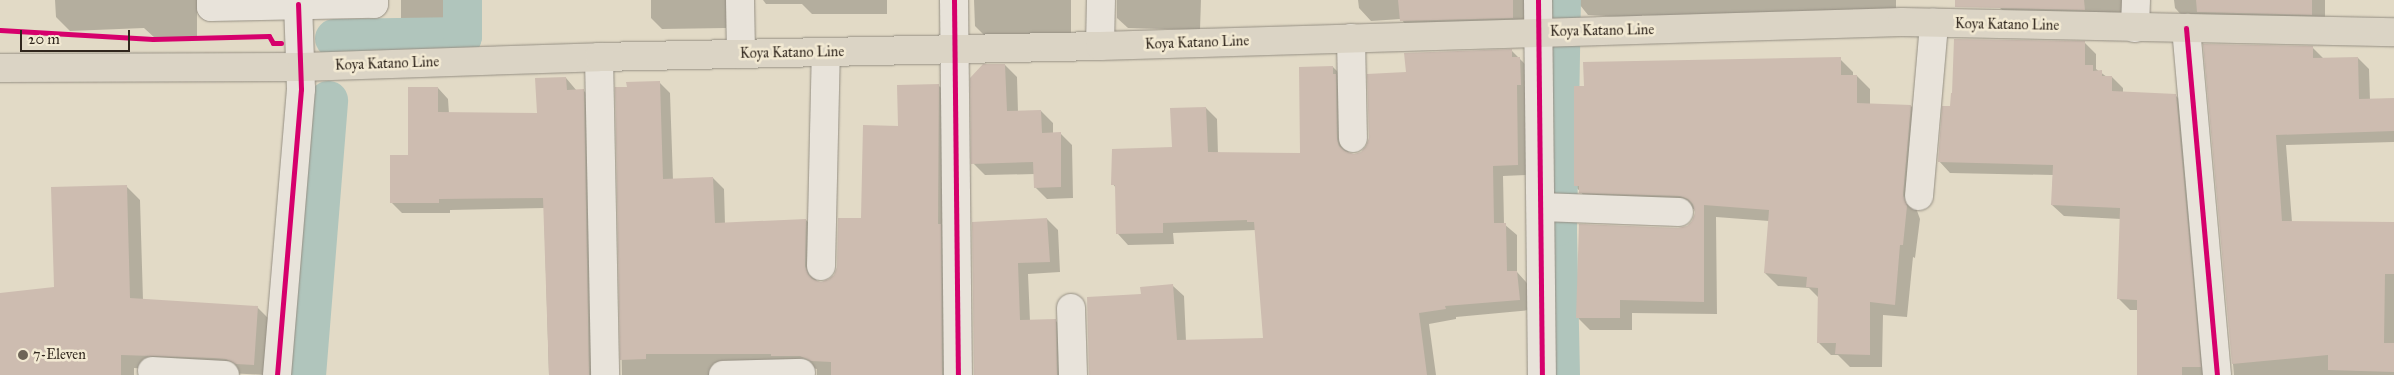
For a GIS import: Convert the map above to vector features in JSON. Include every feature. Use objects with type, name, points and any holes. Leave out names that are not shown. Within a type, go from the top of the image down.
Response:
[{"type":"main road","name":"Koya Katano Line","points":[[0,68],[302,67],[598,57],[955,50],[1934,23],[2394,32]]},
{"type":"street","points":[[210,0],[211,7],[374,4],[374,0]]},
{"type":"street","points":[[740,0],[741,54]]},
{"type":"street","points":[[954,0],[958,375]]},
{"type":"street","points":[[1100,0],[1100,46]]},
{"type":"street","points":[[1538,0],[1545,33],[1555,207],[1542,375]]},
{"type":"street","points":[[2135,28],[2136,0]]},
{"type":"street","points":[[277,375],[302,67],[298,4]]},
{"type":"street","points":[[1919,196],[1934,23]]},
{"type":"street","points":[[2186,28],[2217,375]]},
{"type":"street","points":[[1351,38],[1353,138]]},
{"type":"street","points":[[821,266],[826,53]]},
{"type":"street","points":[[598,57],[605,375]]},
{"type":"street","points":[[1555,207],[1679,212]]},
{"type":"street","points":[[1071,308],[1073,375]]},
{"type":"street","points":[[152,371],[225,375]]},
{"type":"street","points":[[723,375],[801,373]]},
{"type":"building","points":[[1398,0],[1513,0],[1513,18],[1400,21]]},
{"type":"building","points":[[1955,0],[2084,0],[2085,10],[1955,7]]},
{"type":"building","points":[[2196,0],[2312,0],[2312,15],[2197,12]]},
{"type":"building","points":[[1954,39],[2085,41],[2085,65],[2093,65],[2093,71],[2102,70],[2102,76],[2112,76],[2112,91],[2176,94],[2201,367],[2182,367],[2182,375],[2137,375],[2137,300],[2117,299],[2120,208],[2051,205],[2053,165],[1938,162],[1942,106],[1950,106],[1952,93]]},
{"type":"building","points":[[2203,44],[2313,46],[2313,58],[2358,57],[2359,99],[2394,98],[2394,131],[2276,135],[2282,221],[2394,222],[2394,274],[2385,274],[2384,343],[2394,343],[2394,372],[2328,370],[2328,355],[2232,364]]},
{"type":"building","points":[[1512,49],[1512,57],[1520,57],[1521,85],[1517,85],[1518,165],[1493,166],[1494,223],[1506,223],[1507,271],[1517,271],[1520,300],[1445,306],[1446,309],[1419,313],[1427,375],[1089,375],[1087,297],[1141,294],[1140,287],[1173,284],[1177,340],[1263,338],[1254,222],[1247,222],[1247,220],[1163,223],[1163,233],[1116,234],[1115,185],[1111,185],[1112,149],[1172,147],[1170,108],[1206,107],[1208,152],[1300,153],[1299,67],[1333,66],[1333,74],[1336,74],[1337,139],[1339,146],[1345,151],[1354,154],[1361,152],[1369,138],[1367,74],[1406,72],[1404,53]]},
{"type":"building","points":[[1841,57],[1841,75],[1857,75],[1857,103],[1911,105],[1903,195],[1907,206],[1903,245],[1900,245],[1895,305],[1870,302],[1870,355],[1835,354],[1836,343],[1817,343],[1818,288],[1806,287],[1807,277],[1764,273],[1769,210],[1704,205],[1704,302],[1620,300],[1620,318],[1576,318],[1579,224],[1678,228],[1687,226],[1692,221],[1695,213],[1693,204],[1688,199],[1680,196],[1579,193],[1579,186],[1574,186],[1574,86],[1584,86],[1583,62]]},
{"type":"building","points":[[983,64],[1005,64],[1007,111],[1041,110],[1042,133],[1061,132],[1061,187],[1034,188],[1033,162],[971,164],[970,78]]},
{"type":"building","points":[[566,77],[567,90],[584,89],[589,375],[549,375],[543,198],[439,199],[439,203],[390,203],[390,155],[408,155],[408,87],[438,87],[438,112],[537,113],[535,78]]},
{"type":"building","points":[[660,81],[663,179],[713,177],[715,223],[806,219],[805,266],[812,279],[821,282],[834,275],[837,267],[838,218],[861,218],[863,125],[898,126],[897,85],[939,84],[938,224],[941,224],[942,375],[831,375],[831,362],[811,361],[800,356],[771,356],[771,354],[646,354],[646,359],[620,360],[615,87],[627,87],[626,82]]},
{"type":"building","points":[[127,185],[130,298],[258,306],[254,365],[236,364],[226,359],[214,358],[121,355],[121,375],[0,375],[0,293],[54,287],[51,187]]},
{"type":"building","points":[[1047,218],[1050,262],[1018,263],[1020,320],[1056,319],[1057,375],[974,375],[972,222]]},
{"type":"waterway","points":[[334,38],[462,36],[462,0]]},
{"type":"waterway","points":[[1560,375],[1557,226],[1561,0]]},
{"type":"waterway","points":[[306,375],[328,100]]},
{"type":"cycle path","points":[[954,0],[958,375]]},
{"type":"cycle path","points":[[1538,0],[1542,375]]},
{"type":"cycle path","points":[[277,375],[301,89],[298,4]]},
{"type":"cycle path","points":[[2186,28],[2217,375]]},
{"type":"cycle path","points":[[0,30],[153,39],[269,36],[273,43],[281,43]]},
{"type":"place","name":"7-Eleven","points":[[23,355]]}]
